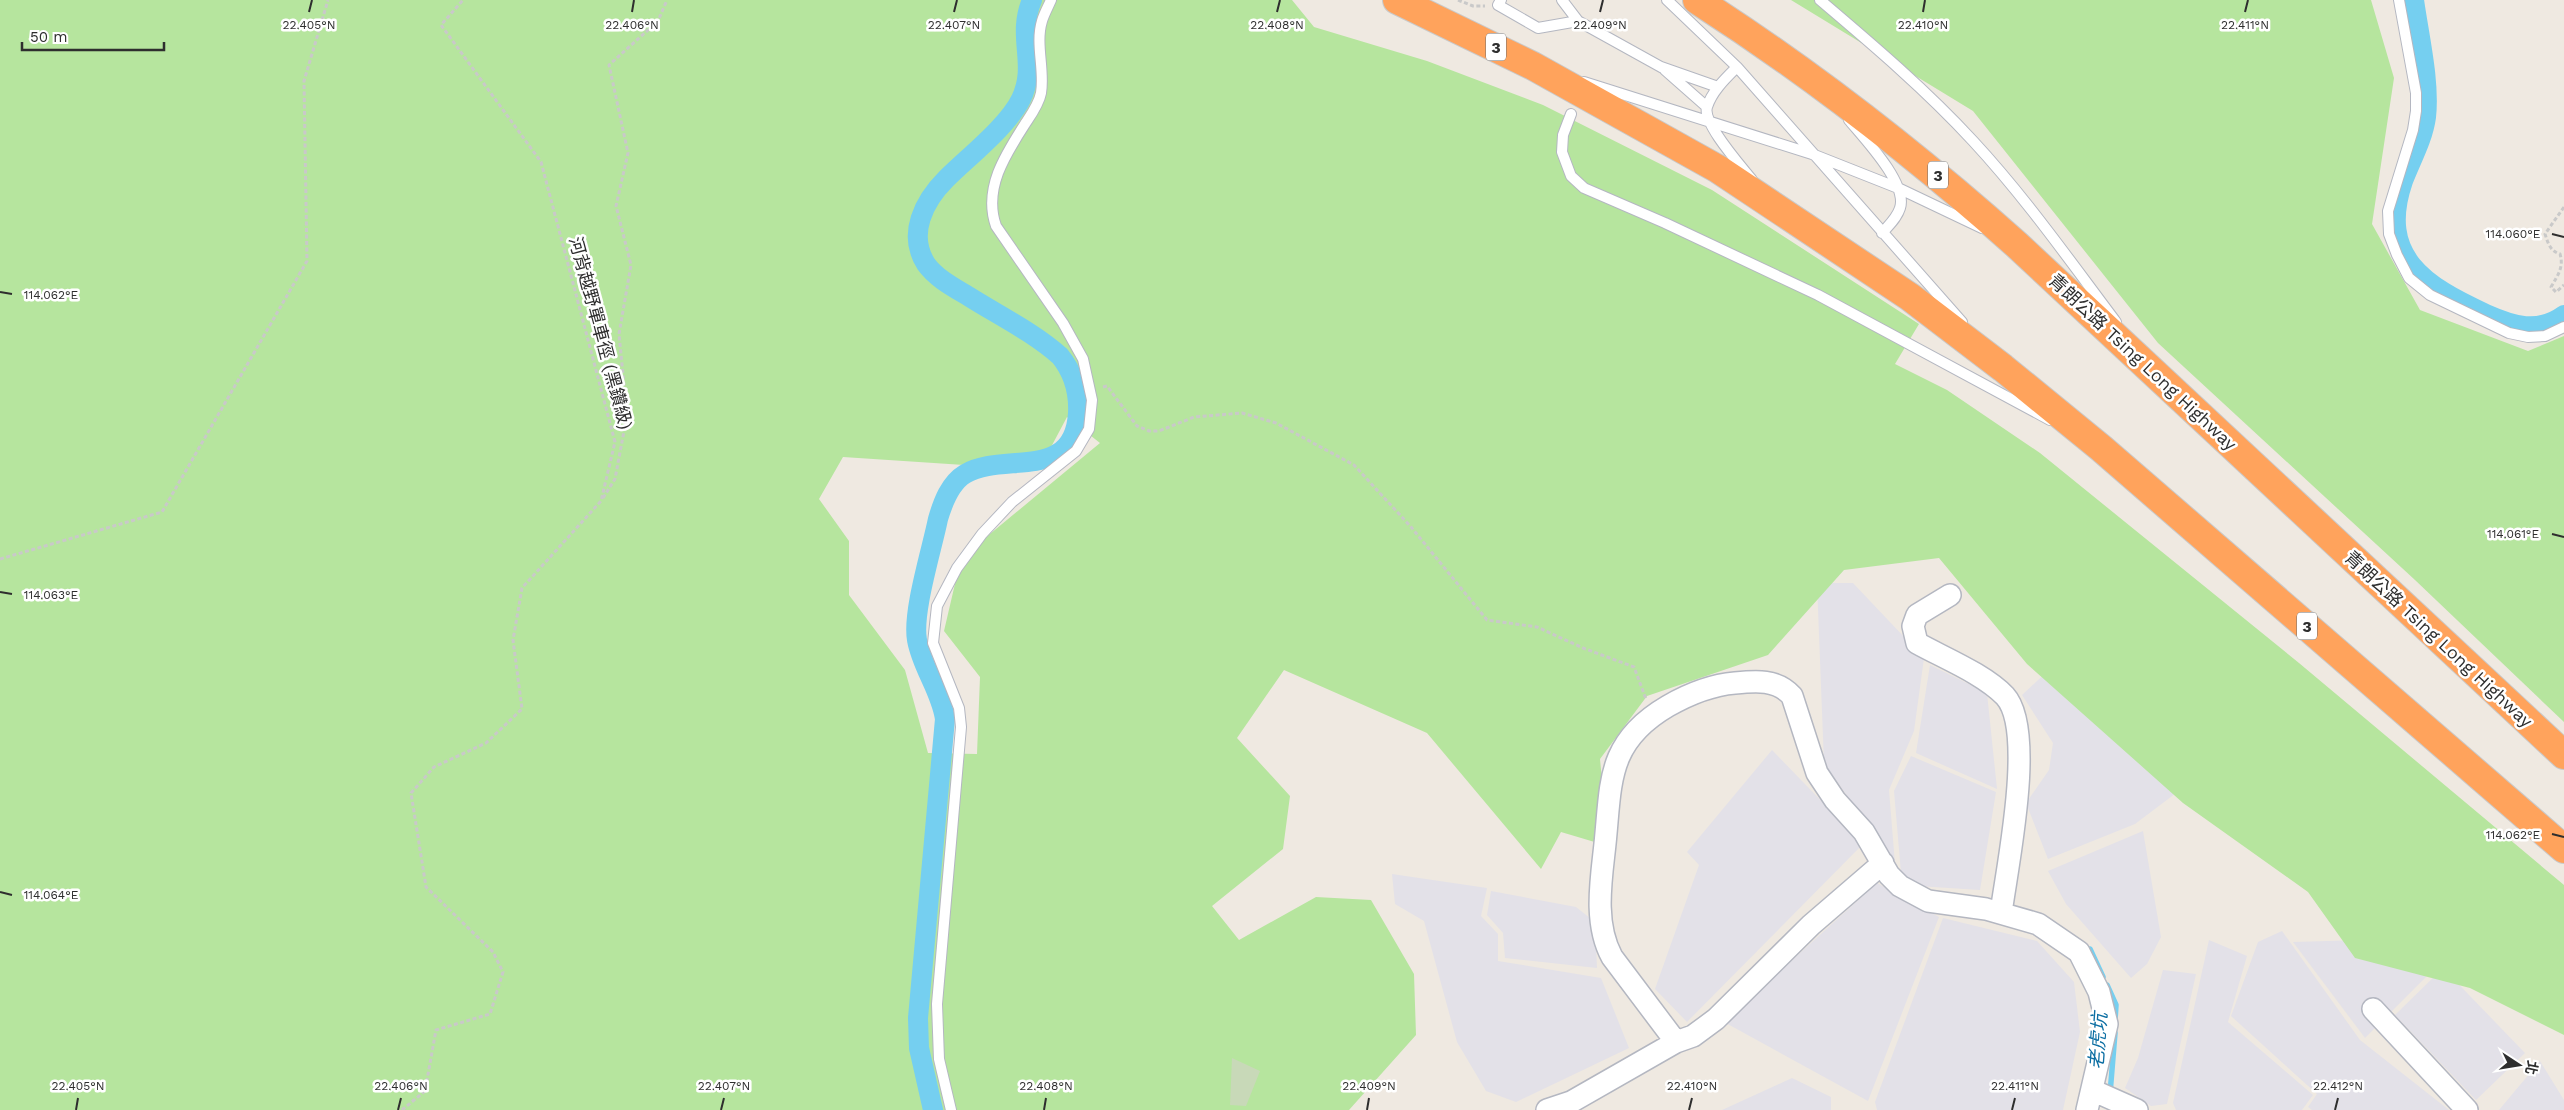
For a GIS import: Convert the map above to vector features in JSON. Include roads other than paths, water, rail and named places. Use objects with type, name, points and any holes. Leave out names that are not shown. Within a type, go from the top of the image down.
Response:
[{"type":"highway","name":"3","points":[[1398,0],[1533,66],[1579,104],[1670,141],[1767,200],[1902,292],[2003,368],[2101,448],[2564,848]]},
{"type":"highway","name":"青朗公路 Tsing Long Highway","points":[[1697,0],[1820,83],[1929,168],[2017,245],[2564,755]]},
{"type":"street","points":[[1950,595],[1916,615],[1913,626],[1917,642],[1992,685],[1999,691],[2006,698],[2013,714],[2018,734],[2020,766],[2002,913]]},
{"type":"street","points":[[1676,1042],[1612,957],[1604,943],[1601,919],[1602,870],[1614,769],[1624,744],[1639,726],[1657,712],[1686,696],[1721,684],[1766,682],[1784,688],[1792,696],[1798,708],[1818,773],[1824,785],[1864,832],[1889,876],[1900,886],[1928,901],[2002,913],[2038,924],[2079,952],[2099,992],[2107,1024],[2093,1098],[2131,1107]]},
{"type":"street","points":[[1547,1110],[1571,1102],[1676,1042],[1693,1036],[1716,1019],[1811,925],[1883,863]]},
{"type":"street","points":[[2373,1009],[2467,1110]]},
{"type":"lane","points":[[951,1110],[939,1059],[937,1004],[961,727],[959,708],[933,642],[937,606],[957,568],[982,534],[1012,502],[1076,451],[1089,429],[1091,390],[1083,359],[1075,344],[996,226],[992,215],[992,195],[997,172],[1040,96],[1042,78],[1040,30],[1042,20],[1051,0]]},
{"type":"lane","points":[[1562,0],[1578,21],[1661,67],[1718,87]]},
{"type":"lane","points":[[1667,0],[1737,67],[2003,368]]},
{"type":"lane","points":[[1820,0],[1921,88],[1974,142],[2050,234],[2158,376]]},
{"type":"lane","points":[[2399,0],[2416,93],[2416,111],[2413,130],[2388,211],[2389,234],[2397,255],[2409,278],[2430,294],[2509,333],[2528,337],[2545,336],[2564,327]]},
{"type":"lane","points":[[1499,3],[1538,28],[1578,21]]},
{"type":"lane","points":[[1533,66],[1812,154],[1898,188],[2017,245]]},
{"type":"lane","points":[[1661,67],[1707,108]]},
{"type":"lane","points":[[1737,67],[1718,87],[1707,108],[1707,120],[1767,200]]},
{"type":"lane","points":[[1820,83],[1888,169],[1898,188],[1901,206],[1898,215],[1882,233]]},
{"type":"lane","points":[[1579,104],[1563,135],[1562,152],[1571,176],[1584,188],[1665,222],[1818,295],[2101,448]]},
{"type":"waterway","points":[[933,1110],[919,1048],[918,1018],[945,719],[940,699],[919,650],[917,640],[917,614],[923,580],[938,519],[948,493],[955,482],[965,474],[981,468],[1034,461],[1051,457],[1064,449],[1074,435],[1078,405],[1072,376],[1060,356],[1027,331],[951,286],[935,274],[926,264],[921,253],[918,230],[925,208],[938,188],[1007,120],[1021,99],[1028,74],[1026,26],[1032,0]]},
{"type":"waterway","points":[[2414,0],[2427,89],[2427,103],[2422,133],[2403,181],[2397,207],[2396,230],[2402,249],[2412,266],[2426,280],[2464,303],[2496,318],[2516,325],[2535,326],[2545,325],[2564,315]]},
{"type":"waterway","name":"老虎坑","points":[[2090,949],[2103,977]]},
{"type":"waterway","name":"老虎坑","points":[[2107,985],[2116,1005],[2115,1021]]},
{"type":"waterway","name":"老虎坑","points":[[2110,1094],[2115,1033]]}]
